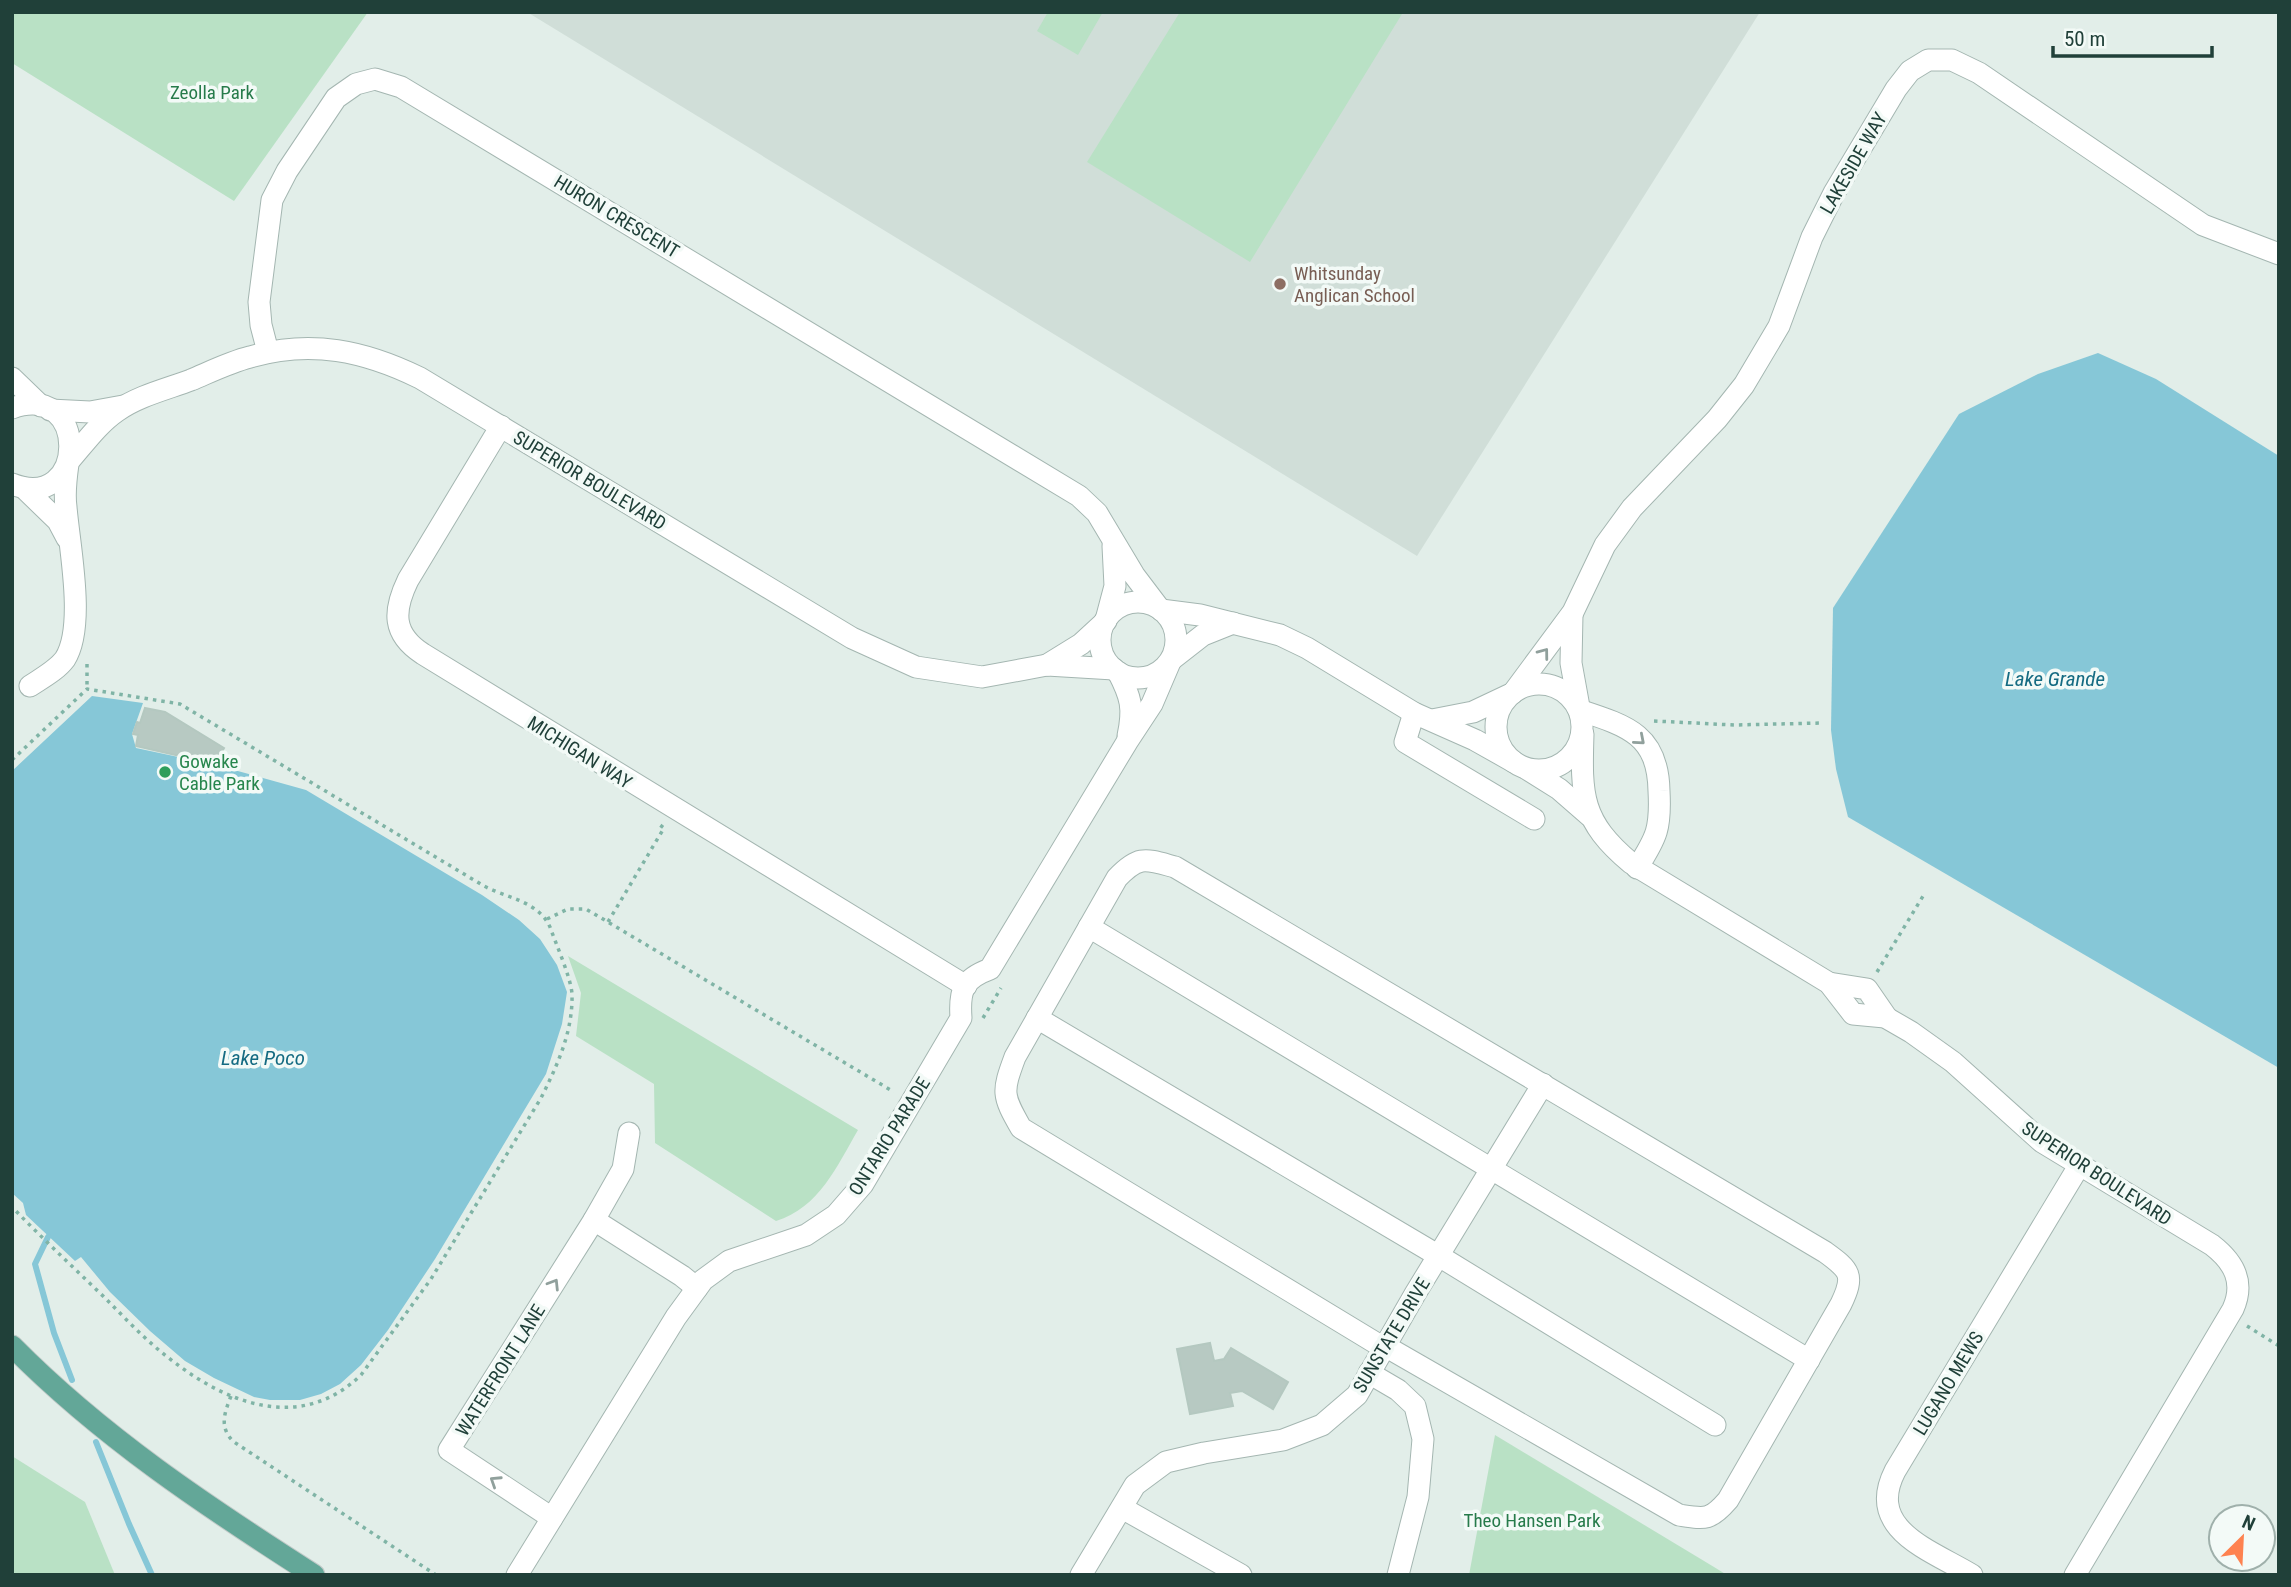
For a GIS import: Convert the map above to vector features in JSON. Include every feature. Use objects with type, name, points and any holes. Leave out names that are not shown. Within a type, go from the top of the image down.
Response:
[{"type":"main road","points":[[12,1346],[135,1455],[228,1520],[314,1575]]},
{"type":"street","name":"LAKESIDE WAY","points":[[1512,693],[1573,612],[1605,545],[1625,517],[1717,419],[1744,385],[1779,326],[1812,237],[1834,192],[1896,89],[1910,71],[1928,60],[1952,60],[1979,73],[2203,225],[2279,254]]},
{"type":"street","name":"HURON CRESCENT","points":[[268,352],[261,325],[259,302],[272,200],[287,171],[336,98],[356,84],[375,79],[401,87],[456,118],[1069,490],[1092,507],[1160,609]]},
{"type":"street","name":"SUPERIOR BOULEVARD","points":[[17,486],[48,484],[60,476],[69,462],[114,413],[125,406],[235,362],[268,352],[325,349],[372,357],[420,378],[852,638],[916,667],[982,677],[1047,665],[1116,671]]},
{"type":"street","points":[[12,379],[60,418],[70,435],[72,448],[65,501],[73,559],[74,631],[71,647],[60,664],[30,686]]},
{"type":"street","name":"SUPERIOR BOULEVARD","points":[[12,408],[23,405],[90,412],[125,406]]},
{"type":"street","name":"MICHIGAN WAY","points":[[501,426],[398,600],[398,620],[407,641],[423,654],[663,803],[966,986]]},
{"type":"street","points":[[17,486],[58,521],[73,559]]},
{"type":"street","name":"HURON CRESCENT","points":[[1106,620],[1115,586],[1112,540]]},
{"type":"street","points":[[966,986],[974,975],[990,969],[1126,742],[1152,704],[1174,653],[1177,637],[1171,621],[1160,609],[1147,603],[1131,603],[1117,609],[1106,620],[1100,642],[1104,656],[1116,671],[1131,700],[1126,742]]},
{"type":"street","name":"SUPERIOR BOULEVARD","points":[[1160,609],[1266,630],[1293,641],[1423,717],[1482,744],[1559,789],[1590,816],[1605,839],[1637,868],[1829,983],[1867,989],[1887,1018],[1936,1049],[2028,1130],[2079,1166],[2212,1245],[2227,1257],[2238,1278],[2238,1295],[2231,1313],[2075,1575]]},
{"type":"street","name":"LAKESIDE WAY","points":[[1573,612],[1571,663],[1579,709]]},
{"type":"street","name":"SUPERIOR BOULEVARD","points":[[1047,665],[1081,644],[1106,620]]},
{"type":"street","points":[[1116,671],[1128,677],[1144,678],[1160,672],[1203,635],[1233,623]]},
{"type":"street","points":[[1512,693],[1497,716],[1496,733],[1502,750],[1518,765],[1539,770],[1556,767],[1571,757],[1583,734],[1579,709],[1568,694],[1553,686],[1535,684],[1512,693],[1473,712],[1423,717],[1405,742],[1534,819]]},
{"type":"street","points":[[1579,709],[1634,734],[1645,743],[1655,758],[1659,774],[1660,824],[1655,839],[1637,868]]},
{"type":"street","name":"SUPERIOR BOULEVARD","points":[[1583,734],[1584,786],[1590,816]]},
{"type":"street","points":[[1150,860],[1175,867],[1825,1252],[1845,1266],[1850,1285],[1810,1360],[1728,1500],[1716,1514],[1701,1518],[1679,1515],[1384,1347],[1021,1128],[1007,1104],[1005,1086],[1015,1057],[1037,1018],[1117,878],[1132,863],[1150,860]]},
{"type":"street","points":[[1089,927],[1810,1360]]},
{"type":"street","name":"ONTARIO PARADE","points":[[517,1575],[676,1317],[703,1280],[729,1261],[806,1235],[835,1215],[863,1184],[961,1018],[960,998],[966,986]]},
{"type":"street","points":[[1037,1018],[1438,1256],[1715,1425]]},
{"type":"street","name":"SUNSTATE DRIVE","points":[[1081,1575],[1135,1485],[1166,1462],[1283,1440],[1322,1425],[1357,1395],[1543,1084]]},
{"type":"street","name":"WATERFRONT LANE","points":[[552,1518],[449,1451],[594,1220],[623,1169],[629,1133]]},
{"type":"street","name":"LUGANO MEWS","points":[[1972,1575],[1901,1532],[1888,1511],[1887,1488],[2079,1166]]},
{"type":"street","points":[[594,1220],[697,1288]]},
{"type":"street","points":[[1369,1373],[1398,1390],[1415,1406],[1423,1439],[1418,1497],[1398,1575]]},
{"type":"street","points":[[1122,1508],[1241,1575]]},
{"type":"path","points":[[12,760],[87,690],[180,704],[484,887],[529,905],[547,919],[572,993],[568,1026],[556,1069],[541,1098],[431,1279],[361,1375],[350,1386],[327,1399],[299,1407],[266,1407],[231,1396],[173,1362],[14,1209]]},
{"type":"path","points":[[1654,721],[1821,723]]},
{"type":"path","points":[[1875,976],[1923,896]]},
{"type":"path","points":[[547,919],[568,909],[586,909],[911,1102]]},
{"type":"path","points":[[976,1029],[1004,982]]},
{"type":"path","points":[[2248,1324],[2249,1329],[2279,1346]]},
{"type":"path","points":[[231,1396],[223,1424],[234,1442],[436,1575]]},
{"type":"shaded area","name":"Whitsunday Anglican School","points":[[527,12],[1760,12],[1417,556]]},
{"type":"green space","name":"Zeolla Park","points":[[12,12],[368,12],[234,201],[12,63]]},
{"type":"green space","points":[[1048,12],[1103,12],[1078,55],[1037,31]]},
{"type":"green space","points":[[1180,12],[1402,14],[1250,262],[1087,162]]},
{"type":"green space","points":[[568,956],[858,1130],[834,1171],[815,1196],[791,1215],[776,1221],[655,1143],[654,1084],[576,1036],[581,993]]},
{"type":"green space","name":"Theo Hansen Park","points":[[1495,1435],[1714,1567],[1727,1575],[1469,1575]]},
{"type":"green space","points":[[12,1456],[85,1502],[115,1575],[12,1575]]},
{"type":"water","name":"Lake Grande","points":[[2098,353],[2156,379],[2279,456],[2279,1068],[1848,817],[1836,769],[1831,730],[1833,608],[1959,414],[2038,374]]},
{"type":"water","name":"Lake Poco","points":[[92,696],[143,703],[132,734],[136,748],[216,765],[306,790],[482,895],[519,920],[540,939],[557,965],[567,992],[562,1024],[546,1074],[435,1259],[388,1330],[361,1365],[340,1384],[321,1394],[300,1400],[254,1397],[185,1361],[110,1292],[81,1257],[75,1261],[26,1215],[23,1203],[12,1193],[12,771]]},
{"type":"building","points":[[145,708],[165,712],[224,748],[215,764],[136,746],[138,735],[133,734]]},
{"type":"building","points":[[1210,1343],[1214,1361],[1224,1359],[1231,1348],[1288,1382],[1273,1409],[1242,1391],[1230,1393],[1233,1406],[1190,1414],[1177,1349]]},
{"type":"waterway","points":[[48,1237],[35,1264],[54,1333],[72,1380]]},
{"type":"waterway","points":[[96,1442],[152,1575]]},
{"type":"place","name":"Whitsunday Anglican School","points":[[1280,284]]},
{"type":"place","name":"Gowake Cable Park","points":[[165,772]]}]
